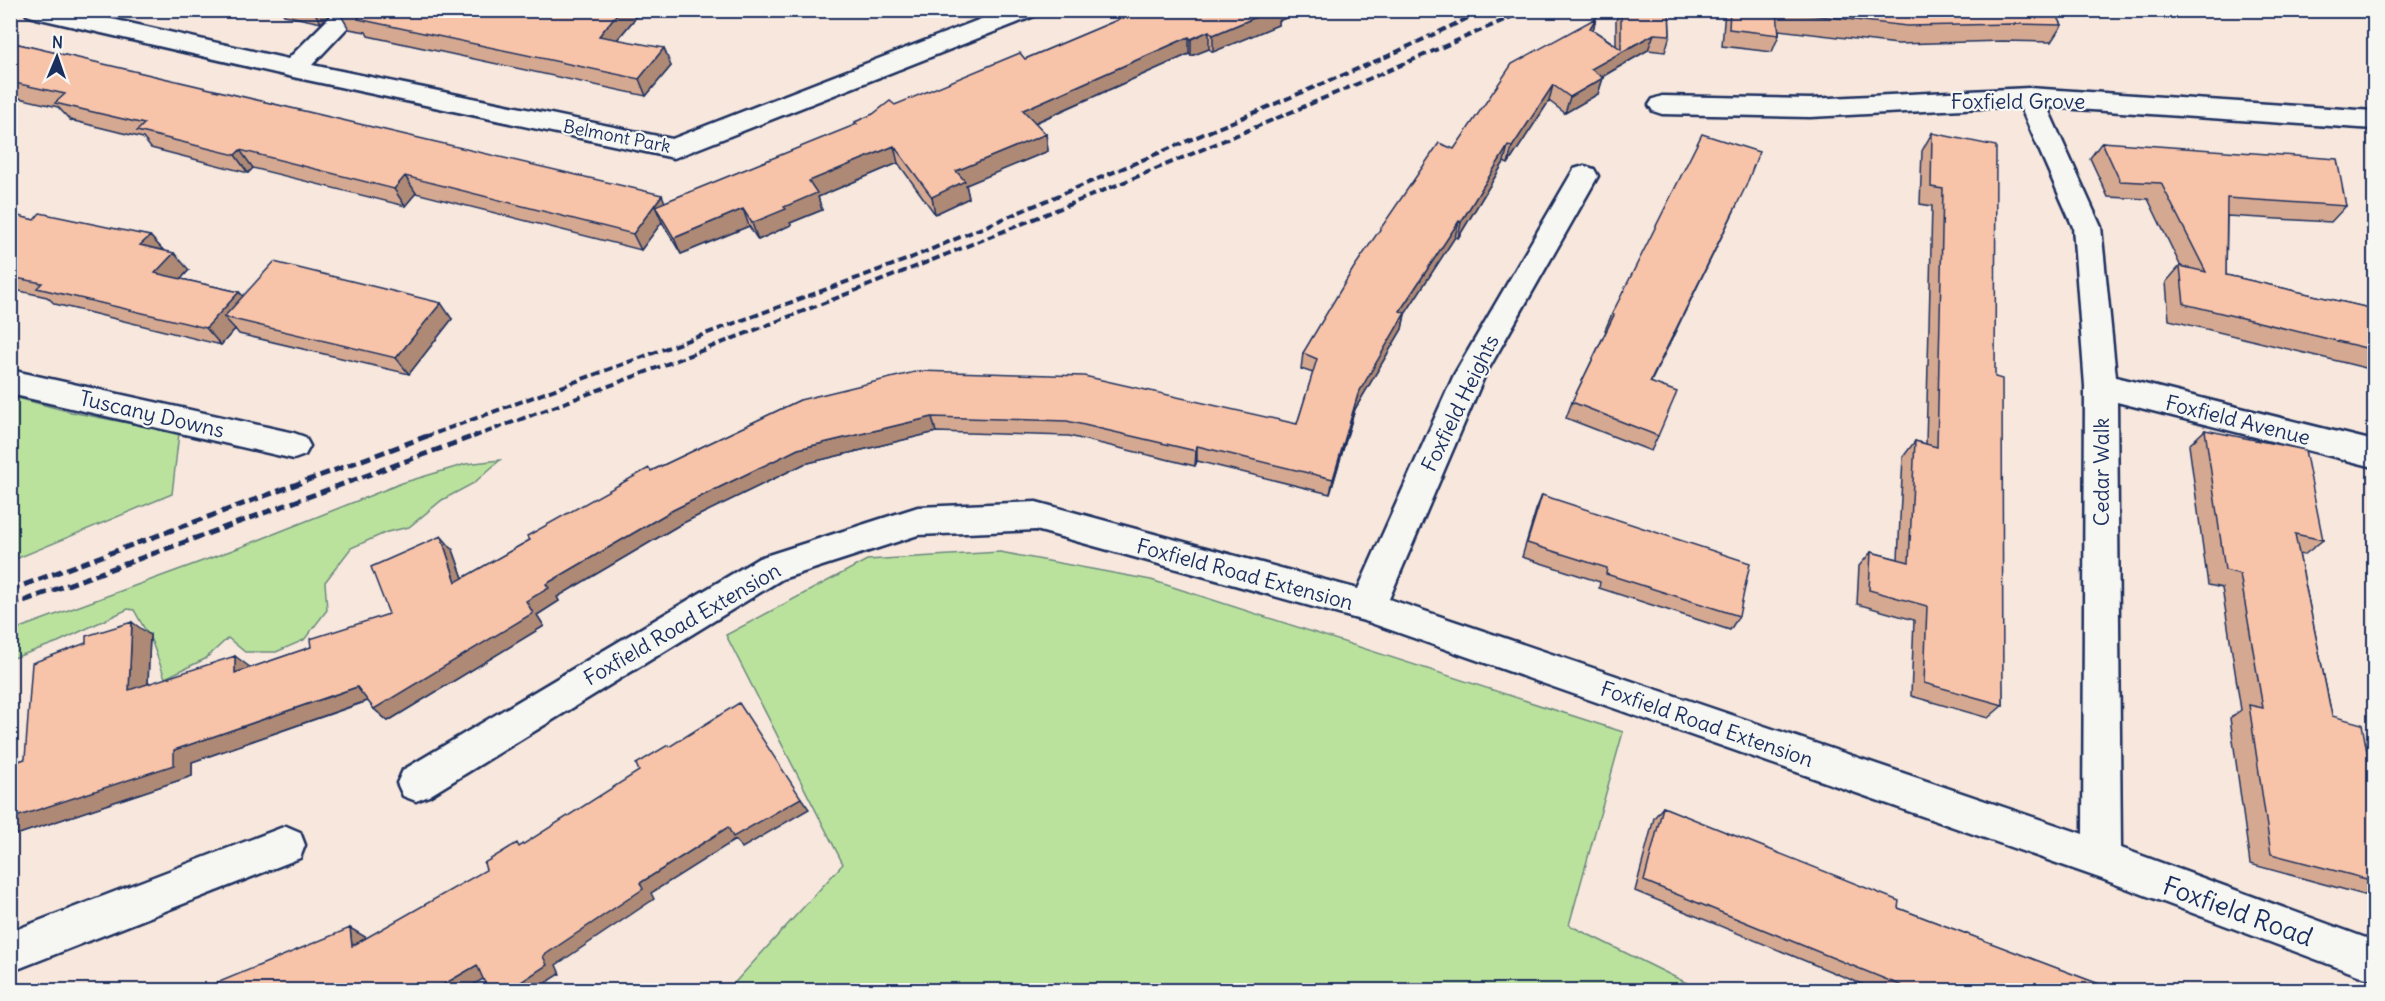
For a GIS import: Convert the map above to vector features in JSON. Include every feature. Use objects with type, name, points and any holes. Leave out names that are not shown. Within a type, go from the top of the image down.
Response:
[{"type":"street","name":"Belmont Park","points":[[36,10],[293,69],[674,149],[1029,10]]},
{"type":"street","points":[[293,69],[352,10]]},
{"type":"street","name":"Foxfield Grove","points":[[1662,105],[1810,108],[2029,97],[2374,120]]},
{"type":"street","name":"Cedar Walk","points":[[2029,97],[2087,227],[2101,386],[2102,860]]},
{"type":"street","name":"Foxfield Heights","points":[[1368,608],[1469,375],[1584,176]]},
{"type":"street","name":"Tuscany Downs","points":[[10,382],[294,446]]},
{"type":"street","name":"Foxfield Avenue","points":[[2101,386],[2374,454]]},
{"type":"street","name":"Foxfield Road Extension","points":[[416,783],[771,568],[918,521],[1036,516],[1368,608],[2102,860]]},
{"type":"street","points":[[10,952],[286,845]]},
{"type":"street","name":"Foxfield Road","points":[[2102,860],[2374,961]]},
{"type":"green space","points":[[948,11],[1009,11],[988,19],[953,17]]},
{"type":"green space","points":[[10,396],[71,412],[179,433],[172,494],[11,561]]},
{"type":"green space","points":[[500,460],[474,483],[442,500],[409,527],[387,532],[351,548],[325,582],[327,610],[304,640],[276,652],[245,652],[228,638],[205,659],[165,678],[152,642],[134,610],[128,609],[58,642],[11,659],[11,631],[241,547],[402,483],[466,464]]},
{"type":"green space","points":[[1000,552],[1151,580],[1623,732],[1569,925],[1701,990],[728,990],[843,864],[726,635],[867,560]]},
{"type":"building","points":[[340,10],[620,10],[599,36],[664,48],[639,79],[358,19],[360,16],[339,12]]},
{"type":"building","points":[[1141,10],[1273,10],[1213,35],[1209,31],[1191,39],[1189,37],[1023,110],[1046,134],[956,171],[965,181],[932,197],[894,146],[809,181],[817,193],[752,223],[743,209],[674,238],[655,206],[857,124],[855,122],[873,114],[890,101],[895,105],[1020,53],[1025,59]]},
{"type":"building","points":[[1621,10],[1669,10],[1670,35],[1654,34],[1591,69],[1603,78],[1570,97],[1553,85],[1512,147],[1508,146],[1461,222],[1459,221],[1400,311],[1405,313],[1358,394],[1333,479],[1197,446],[1196,451],[1067,421],[932,417],[798,449],[673,510],[546,584],[549,588],[526,601],[533,613],[374,709],[357,687],[174,750],[174,765],[10,819],[10,764],[25,759],[32,663],[86,643],[86,636],[132,622],[129,690],[235,656],[235,673],[311,647],[310,639],[389,614],[371,567],[441,536],[456,582],[530,540],[527,536],[649,468],[651,471],[800,400],[919,371],[1084,376],[1297,424],[1317,359],[1303,353],[1353,269],[1439,143],[1454,149],[1512,64],[1596,18],[1590,28],[1621,49]]},
{"type":"building","points":[[1730,10],[2054,10],[2062,25],[1907,26],[1777,11],[1779,35],[1729,29]]},
{"type":"building","points":[[10,42],[662,195],[633,234],[405,176],[394,189],[240,150],[235,155],[137,131],[144,124],[55,103],[65,94],[10,82]]},
{"type":"building","points":[[1932,133],[1996,146],[1995,377],[2002,379],[2003,705],[1924,683],[1927,606],[1869,590],[1871,552],[1909,562],[1915,441],[1937,447],[1943,189],[1931,187]]},
{"type":"building","points":[[1702,134],[1759,152],[1746,186],[1650,382],[1677,392],[1658,436],[1572,402],[1614,315],[1612,314]]},
{"type":"building","points":[[2102,142],[2337,159],[2346,206],[2227,198],[2226,275],[2374,309],[2374,350],[2184,304],[2180,266],[2206,272],[2161,183],[2120,181]]},
{"type":"building","points":[[40,213],[150,236],[140,245],[174,253],[155,273],[239,292],[206,328],[37,288],[42,283],[10,277],[10,214],[34,220]]},
{"type":"building","points":[[274,262],[441,303],[396,358],[224,317]]},
{"type":"building","points":[[2205,430],[2305,450],[2323,540],[2295,534],[2332,716],[2362,724],[2374,791],[2374,881],[2271,854],[2249,705],[2263,708],[2240,574],[2225,570]]},
{"type":"building","points":[[1542,495],[1750,563],[1739,616],[1606,574],[1607,568],[1527,543]]},
{"type":"building","points":[[739,703],[801,798],[733,837],[728,827],[640,883],[643,889],[543,956],[547,965],[509,990],[488,990],[477,965],[434,990],[200,990],[350,928],[352,946],[486,870],[484,863],[517,843],[519,847],[639,771],[636,764],[668,745],[669,747]]},
{"type":"building","points":[[1663,807],[1899,901],[1898,908],[2115,990],[1912,990],[1644,881]]},
{"type":"railway","points":[[425,437],[906,260],[1388,56],[1485,10]]},
{"type":"railway","points":[[473,437],[739,336],[1135,178],[1527,10]]},
{"type":"railway","points":[[10,590],[430,435]]},
{"type":"railway","points":[[10,606],[477,435]]}]
